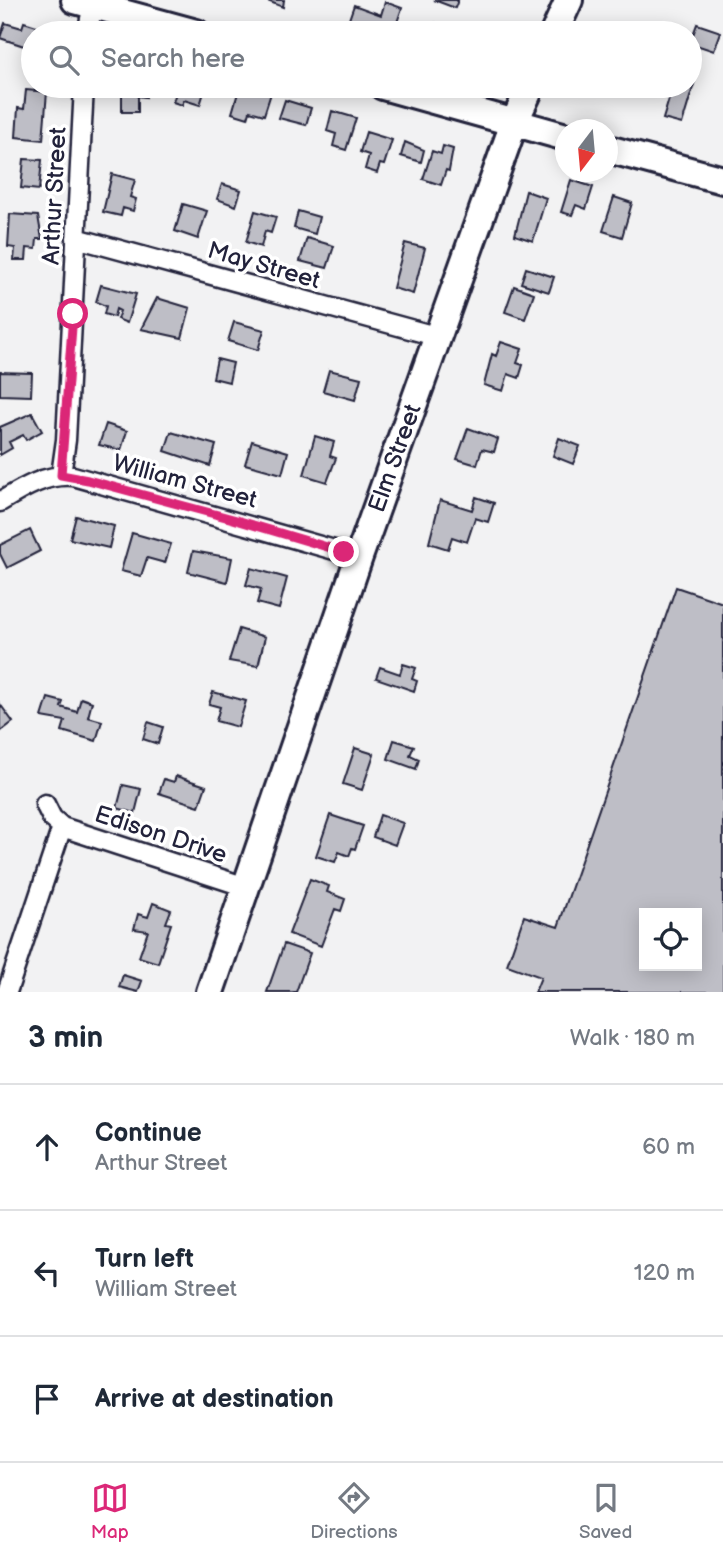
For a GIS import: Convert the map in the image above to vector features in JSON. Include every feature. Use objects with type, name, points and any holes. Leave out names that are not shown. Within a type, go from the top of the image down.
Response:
[{"type":"street","points":[[559,21],[569,0]]},
{"type":"street","points":[[86,21],[84,2],[153,21]]},
{"type":"street","name":"Arthur Street","points":[[61,475],[67,426],[83,98]]},
{"type":"street","points":[[427,98],[555,134]]},
{"type":"street","name":"Elm Street","points":[[210,992],[359,557],[514,122],[525,98]]},
{"type":"street","points":[[618,152],[723,180]]},
{"type":"street","name":"May Street","points":[[76,238],[439,337]]},
{"type":"street","points":[[0,502],[36,482],[61,475]]},
{"type":"street","name":"William Street","points":[[61,475],[233,519],[359,557]]},
{"type":"street","name":"Edison Drive","points":[[45,804],[52,818],[62,827],[246,887]]},
{"type":"street","name":"Edison Drive","points":[[7,992],[62,827]]},
{"type":"building","points":[[265,0],[284,0],[283,7]]},
{"type":"building","points":[[434,0],[458,0],[455,8]]},
{"type":"building","points":[[385,2],[402,8],[397,21],[348,21],[354,5],[381,15]]},
{"type":"building","points":[[5,23],[21,28],[21,45],[0,38]]},
{"type":"building","points":[[702,26],[721,32],[714,51],[702,47]]},
{"type":"building","points":[[25,98],[46,98],[43,140],[16,137],[18,108],[24,109]]},
{"type":"building","points":[[122,98],[138,98],[138,112],[122,112]]},
{"type":"building","points":[[174,98],[202,98],[200,105],[184,100],[182,105],[173,102]]},
{"type":"building","points":[[236,98],[269,98],[264,115],[250,111],[248,118],[232,113]]},
{"type":"building","points":[[669,98],[690,98],[682,124],[663,119]]},
{"type":"building","points":[[285,100],[311,108],[306,125],[279,118]]},
{"type":"building","points":[[332,111],[356,118],[346,150],[333,146],[336,134],[327,131]]},
{"type":"building","points":[[366,132],[392,140],[384,165],[380,164],[377,173],[365,169],[369,155],[360,152]]},
{"type":"building","points":[[405,142],[424,150],[421,162],[401,156]]},
{"type":"building","points":[[443,146],[453,149],[449,171],[446,170],[441,185],[423,179],[432,151],[441,154]]},
{"type":"building","points":[[24,159],[42,160],[39,190],[21,188]]},
{"type":"building","points":[[112,174],[135,180],[130,197],[136,199],[133,211],[123,208],[121,216],[103,212]]},
{"type":"building","points":[[570,182],[593,187],[586,209],[576,205],[572,215],[561,212]]},
{"type":"building","points":[[222,184],[241,190],[236,206],[217,199]]},
{"type":"building","points":[[526,191],[546,198],[533,241],[515,235]]},
{"type":"building","points":[[614,197],[632,203],[622,237],[603,231]]},
{"type":"building","points":[[183,204],[207,211],[198,239],[175,231]]},
{"type":"building","points":[[255,211],[276,217],[271,233],[265,231],[261,247],[246,242]]},
{"type":"building","points":[[298,211],[319,217],[315,234],[294,228]]},
{"type":"building","points":[[10,214],[38,216],[42,239],[37,239],[36,249],[27,248],[26,260],[14,260],[15,248],[8,247]]},
{"type":"building","points":[[307,238],[334,246],[327,268],[300,261]]},
{"type":"building","points":[[405,243],[425,248],[413,294],[393,288]]},
{"type":"building","points":[[526,268],[554,277],[549,292],[521,283]]},
{"type":"building","points":[[101,285],[136,294],[127,323],[117,319],[120,311],[116,309],[114,317],[104,314],[106,306],[96,302]]},
{"type":"building","points":[[514,286],[534,293],[525,319],[505,312]]},
{"type":"building","points":[[157,298],[190,308],[182,338],[141,329]]},
{"type":"building","points":[[234,322],[264,330],[258,350],[228,341]]},
{"type":"building","points":[[501,342],[522,349],[517,363],[523,365],[519,378],[508,374],[503,391],[484,385],[492,354],[496,356]]},
{"type":"building","points":[[217,359],[233,363],[229,382],[213,378]]},
{"type":"building","points":[[329,370],[361,378],[355,400],[323,391]]},
{"type":"building","points":[[0,372],[32,373],[31,396],[0,395]]},
{"type":"building","points":[[32,413],[42,431],[26,440],[23,435],[9,442],[12,448],[0,455],[0,427]]},
{"type":"building","points":[[106,424],[127,431],[121,450],[99,445]]},
{"type":"building","points":[[468,428],[498,439],[494,452],[482,449],[477,465],[457,459]]},
{"type":"building","points":[[171,432],[216,445],[210,466],[165,451]]},
{"type":"building","points":[[315,436],[334,442],[330,456],[336,458],[327,482],[304,475]]},
{"type":"building","points":[[559,438],[580,446],[573,464],[553,456]]},
{"type":"building","points":[[252,441],[288,452],[282,474],[245,464]]},
{"type":"building","points":[[476,497],[494,503],[488,522],[475,518],[467,542],[452,537],[448,549],[429,543],[440,500],[472,510]]},
{"type":"building","points":[[76,516],[114,526],[109,548],[70,539]]},
{"type":"building","points":[[30,530],[40,551],[7,568],[0,554],[0,545]]},
{"type":"building","points":[[132,533],[171,544],[165,563],[147,558],[141,576],[121,571]]},
{"type":"building","points":[[193,551],[232,558],[227,582],[188,572]]},
{"type":"building","points":[[251,568],[287,578],[279,609],[257,603],[261,589],[246,585]]},
{"type":"building","points":[[676,587],[723,603],[723,992],[535,992],[541,977],[507,965],[524,916],[558,927]]},
{"type":"building","points":[[239,629],[265,637],[258,666],[229,661]]},
{"type":"building","points":[[403,664],[416,668],[412,679],[417,681],[414,691],[376,678],[380,667],[400,674]]},
{"type":"building","points":[[213,692],[246,701],[238,727],[216,721],[220,707],[209,704]]},
{"type":"building","points":[[48,698],[63,702],[61,707],[77,712],[81,698],[92,702],[88,717],[102,721],[96,741],[62,731],[65,721],[42,717]]},
{"type":"building","points":[[0,704],[13,722],[0,732]]},
{"type":"building","points":[[148,722],[163,727],[158,744],[143,739]]},
{"type":"building","points":[[394,740],[414,746],[410,755],[419,759],[416,769],[388,759]]},
{"type":"building","points":[[355,748],[374,754],[362,790],[343,784]]},
{"type":"building","points":[[176,776],[206,786],[199,806],[159,793],[164,779],[174,782]]},
{"type":"building","points":[[123,785],[141,789],[135,813],[117,808]]},
{"type":"building","points":[[330,815],[363,826],[355,849],[352,848],[349,856],[339,852],[335,862],[316,856]]},
{"type":"building","points":[[380,815],[403,823],[395,845],[373,837]]},
{"type":"building","points":[[310,879],[329,886],[327,892],[345,899],[341,911],[335,909],[321,946],[289,934]]},
{"type":"building","points":[[153,903],[171,910],[166,923],[171,924],[158,963],[139,957],[148,931],[134,929],[138,914],[148,917]]},
{"type":"building","points":[[284,944],[310,953],[296,992],[267,992]]},
{"type":"building","points":[[123,975],[142,981],[138,992],[119,987]]},
{"type":"route","points":[[73,314],[66,440],[61,475],[233,519],[344,552]]}]
